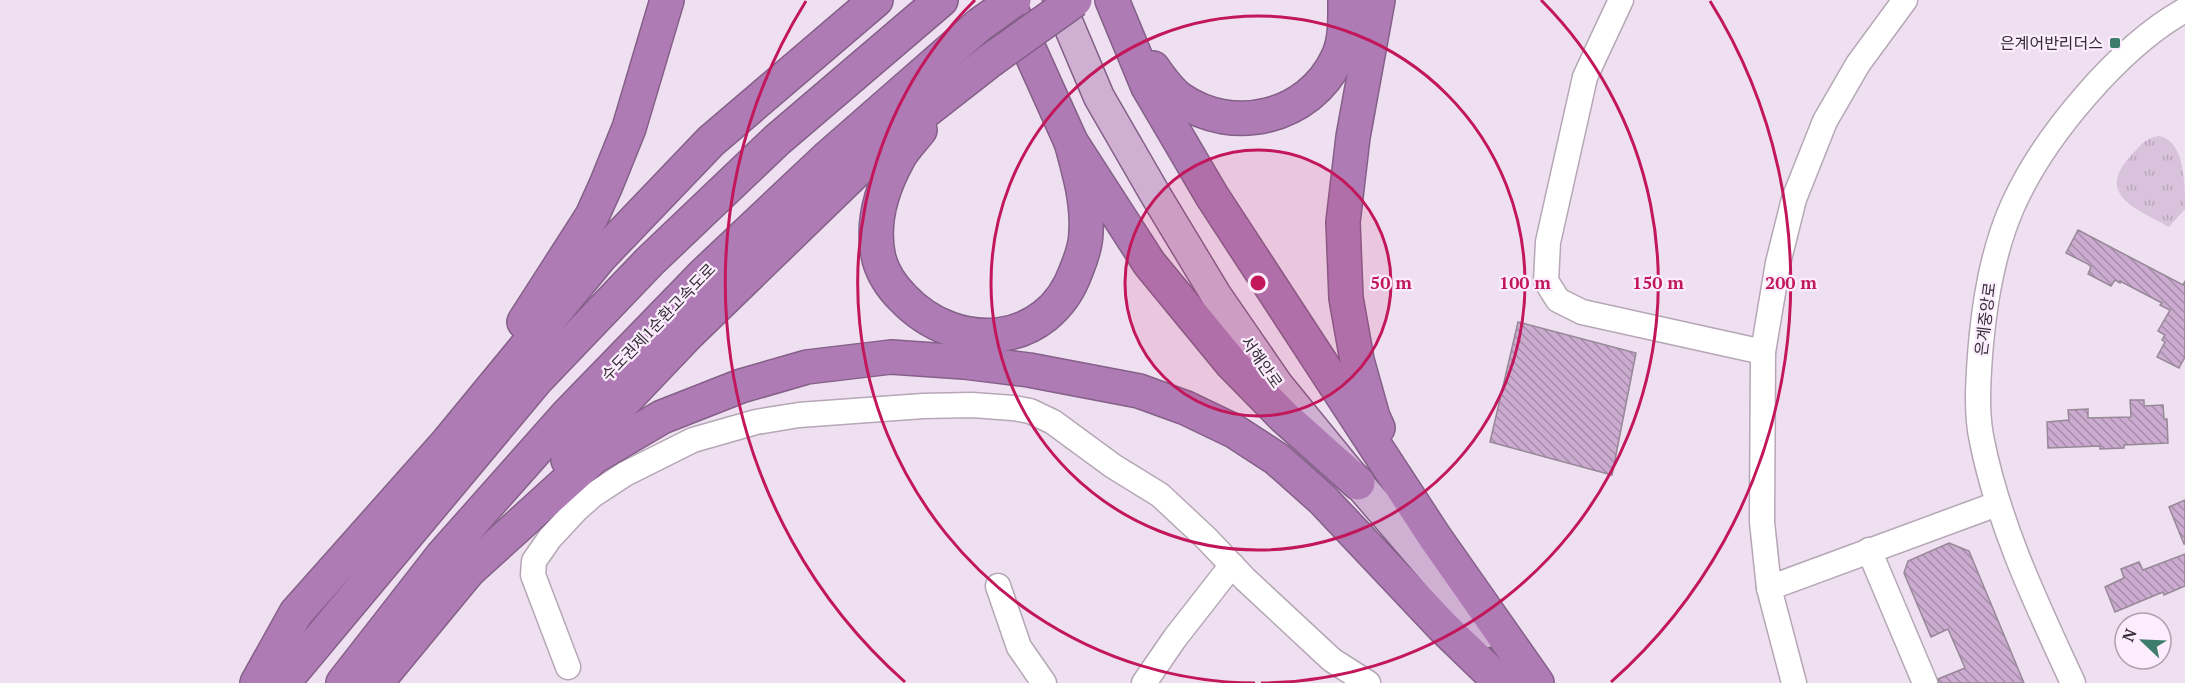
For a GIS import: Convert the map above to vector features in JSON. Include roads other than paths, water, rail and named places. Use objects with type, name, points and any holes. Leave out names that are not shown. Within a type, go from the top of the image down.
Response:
[{"type":"highway","points":[[447,443],[592,216],[629,128],[667,0]]},
{"type":"highway","points":[[257,683],[296,613],[447,443],[600,257],[711,141],[876,0]]},
{"type":"highway","points":[[283,683],[537,379],[625,287],[777,140],[941,0]]},
{"type":"highway","points":[[1007,0],[1071,142],[1149,263],[1232,364],[1284,416],[1358,483]]},
{"type":"highway","name":"수도권제1순환고속도로","points":[[343,683],[442,556],[568,414],[704,274],[827,158],[979,25],[1014,0]]},
{"type":"highway","points":[[376,683],[465,574],[679,343],[758,264],[886,142],[981,68],[1075,0]]},
{"type":"highway","points":[[1116,10],[1158,75],[1179,99],[1225,117],[1252,119],[1280,113],[1304,100],[1322,82],[1338,58],[1344,32],[1346,0]]},
{"type":"highway","points":[[1378,0],[1353,137],[1343,222],[1346,298],[1357,360],[1373,417],[1434,536]]},
{"type":"highway","points":[[1116,10],[1148,87],[1212,196],[1434,536],[1538,683]]},
{"type":"highway","points":[[981,68],[924,125],[898,158],[880,199],[876,232],[880,261],[893,287],[910,305],[928,319],[954,331],[989,336],[1032,326],[1052,311],[1070,288],[1080,262],[1086,232],[1081,178],[1071,142]]},
{"type":"highway","points":[[465,574],[594,457],[662,417],[741,386],[807,367],[891,357],[964,362],[1029,370],[1139,391],[1186,408],[1234,431],[1277,459],[1322,499],[1442,626],[1501,683]]},
{"type":"main road","name":"서해안로","points":[[1058,0],[1100,97],[1216,295],[1278,385],[1527,683]]},
{"type":"street","points":[[1621,0],[1585,77],[1548,242],[1546,281],[1558,300],[1582,312],[1763,352]]},
{"type":"street","points":[[1794,683],[1769,588],[1762,522],[1763,352],[1778,263],[1791,209],[1816,143],[1825,121],[1858,64],[1905,0]]},
{"type":"street","name":"은계중앙로","points":[[2073,683],[2042,615],[1997,504],[1981,439],[1978,384],[1983,320],[1995,258],[2013,205],[2038,159],[2070,115],[2102,78],[2136,46],[2173,16],[2185,10]]},
{"type":"street","points":[[568,667],[533,575],[534,561],[549,538],[576,510],[625,474],[693,440],[756,422],[859,409],[972,405],[1013,408],[1041,415],[1113,466],[1160,495],[1332,660],[1368,683]]},
{"type":"street","points":[[1769,588],[1997,504]]},
{"type":"street","points":[[1869,550],[1925,683]]},
{"type":"street","points":[[1144,683],[1175,638],[1232,565]]},
{"type":"street","points":[[998,586],[1019,647],[1044,683]]},
{"type":"place","name":"은계어반리더스","points":[[2115,43]]}]
